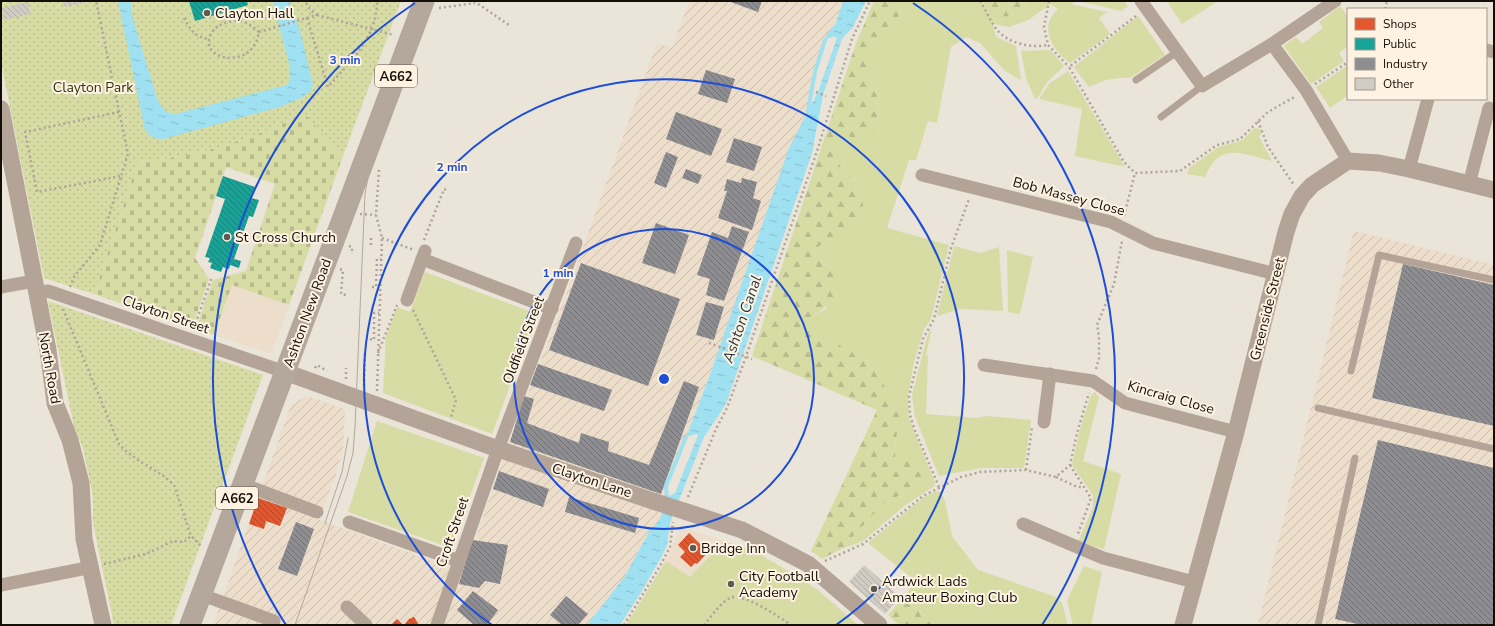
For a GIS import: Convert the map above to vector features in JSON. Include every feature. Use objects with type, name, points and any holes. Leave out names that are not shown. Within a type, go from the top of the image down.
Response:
[{"type":"main road","name":"Ashton New Road","points":[[190,625],[409,41],[431,5]]},
{"type":"street","points":[[1144,5],[1202,86],[1272,44],[1335,1]]},
{"type":"street","points":[[1272,44],[1306,90],[1348,161],[1379,163],[1494,190]]},
{"type":"street","points":[[1409,169],[1428,100]]},
{"type":"street","points":[[1469,184],[1489,108]]},
{"type":"street","name":"North Road","points":[[1,109],[35,287],[55,403],[70,440],[81,483],[84,539],[92,567],[103,625]]},
{"type":"street","name":"Greenside Street","points":[[1183,625],[1236,432],[1292,214],[1302,196],[1312,185],[1348,161]]},
{"type":"street","name":"Bob Massey Close","points":[[922,175],[1111,222],[1123,226],[1153,243],[1276,274]]},
{"type":"street","name":"Oldfield Street","points":[[498,449],[576,243]]},
{"type":"street","points":[[404,305],[424,255],[552,309]]},
{"type":"street","name":"Clayton Street","points":[[1,287],[35,287],[285,372]]},
{"type":"street","name":"Kincraig Close","points":[[984,366],[1093,381],[1125,403],[1236,432]]},
{"type":"street","name":"Clayton Lane","points":[[285,372],[498,449],[742,530],[811,567],[879,625]]},
{"type":"street","points":[[1044,422],[1050,374]]},
{"type":"street","name":"Croft Street","points":[[437,625],[498,449]]},
{"type":"street","points":[[242,484],[317,512]]},
{"type":"street","points":[[349,522],[459,561]]},
{"type":"street","points":[[1023,524],[1103,558],[1194,582]]},
{"type":"street","points":[[1,585],[92,567]]},
{"type":"street","points":[[202,595],[274,621]]},
{"type":"street","points":[[346,607],[366,625]]},
{"type":"lane","points":[[1136,80],[1177,52]]},
{"type":"lane","points":[[1161,117],[1202,86]]},
{"type":"lane","points":[[1351,371],[1379,255],[1494,280]]},
{"type":"lane","points":[[1318,408],[1494,449]]},
{"type":"lane","points":[[1318,625],[1355,458]]},
{"type":"path","points":[[96,1],[128,154],[100,244],[74,277],[63,310],[116,440],[125,451],[174,485],[191,536],[215,560]]},
{"type":"path","points":[[305,1],[310,10],[317,14],[371,28],[409,41]]},
{"type":"path","points":[[306,18],[328,87],[365,45],[375,16],[376,1]]},
{"type":"path","points":[[624,625],[670,547],[681,510],[716,429],[727,408],[817,151],[852,39],[870,1]]},
{"type":"path","points":[[980,1],[998,31],[1013,41],[1034,47],[1048,45]]},
{"type":"path","points":[[1049,1],[1044,27],[1048,45],[1069,67],[1124,162],[1134,173]]},
{"type":"path","points":[[431,5],[475,2],[509,25]]},
{"type":"path","points":[[1069,67],[1144,5]]},
{"type":"path","points":[[259,32],[317,14]]},
{"type":"path","points":[[184,18],[194,34],[208,40]]},
{"type":"path","points":[[230,21],[244,21],[259,32],[254,47],[247,54],[237,58],[228,58],[213,52],[209,46],[208,40],[212,32],[219,26],[230,21]]},
{"type":"path","points":[[1134,173],[1180,171],[1218,145],[1240,139],[1268,112],[1306,90],[1347,63]]},
{"type":"path","points":[[816,92],[826,96]]},
{"type":"path","points":[[119,112],[25,132],[37,192],[121,176]]},
{"type":"path","points":[[1258,121],[1268,148],[1302,196]]},
{"type":"path","points":[[1056,477],[1070,465],[1077,433],[1099,358],[1099,336],[1096,324],[1114,284],[1123,226],[1134,173]]},
{"type":"path","points":[[939,487],[914,428],[910,415],[909,396],[923,339],[934,319],[951,248],[966,210],[972,187]]},
{"type":"path","points":[[376,215],[382,238],[377,393]]},
{"type":"path","points":[[371,238],[371,245]]},
{"type":"path","points":[[382,238],[424,255]]},
{"type":"path","points":[[352,247],[352,254]]},
{"type":"path","points":[[372,287],[376,287],[377,259],[381,259]]},
{"type":"path","points":[[336,268],[343,270],[342,294],[346,295]]},
{"type":"path","points":[[190,340],[212,277]]},
{"type":"path","points":[[404,305],[414,310],[456,400],[446,430]]},
{"type":"path","points":[[370,339],[374,340],[374,313],[379,313]]},
{"type":"path","points":[[709,343],[752,359]]},
{"type":"path","points":[[364,388],[365,354]]},
{"type":"path","points":[[346,368],[346,374]]},
{"type":"path","points":[[1026,470],[1033,422],[1044,422]]},
{"type":"path","points":[[1070,465],[1091,498],[1074,546]]},
{"type":"path","points":[[811,567],[863,544],[923,496],[961,477],[980,472],[1026,470],[1056,477],[1077,487],[1084,486]]},
{"type":"path","points":[[92,567],[146,554],[173,541],[184,542],[191,536]]},
{"type":"path","points":[[704,625],[725,601],[736,597],[749,601],[791,625]]},
{"type":"shaded area","points":[[689,1],[843,1],[835,25],[827,34],[815,72],[808,111],[696,411],[666,486],[667,497],[660,519],[650,530],[625,576],[587,625],[213,625],[291,405],[306,396],[345,409],[343,448],[334,481],[318,519],[464,573],[503,458],[564,300],[657,43],[672,48]]},
{"type":"shaded area","points":[[1354,231],[1494,265],[1494,625],[1258,625]]},
{"type":"shaded area","points":[[232,285],[289,305],[271,354],[214,335]]},
{"type":"shaded area","points":[[681,527],[724,541],[690,577],[666,561]]},
{"type":"green space","name":"Clayton Park","points":[[1,1],[401,1],[343,156],[305,114],[244,139],[203,151],[161,159],[138,161],[94,294],[44,278],[1,62]]},
{"type":"green space","points":[[874,1],[905,1],[882,45],[867,54],[867,74],[877,94],[879,120],[871,137],[851,138],[839,126],[832,153],[843,170],[862,188],[863,206],[848,228],[813,250],[823,262],[839,274],[836,289],[829,304],[812,317],[809,334],[830,340],[864,359],[883,380],[889,405],[904,417],[896,437],[895,460],[914,458],[925,479],[912,489],[884,503],[841,549],[822,559],[811,551],[877,410],[752,356],[855,46]]},
{"type":"green space","points":[[905,1],[982,1],[991,17],[1025,4],[1027,1],[1076,1],[1071,4],[1107,12],[1099,18],[1110,34],[1070,63],[1058,52],[1050,38],[1048,31],[1049,23],[1052,16],[1058,9],[1051,4],[1028,20],[1009,27],[993,24],[996,37],[1016,46],[1021,80],[1005,71],[980,43],[966,37],[951,47],[937,123],[928,121],[916,160],[909,160],[887,228],[949,245],[931,319],[924,329],[914,362],[908,396],[909,418],[935,483],[933,487],[904,506],[863,541],[841,549],[884,503],[912,489],[895,460],[896,437],[903,417],[889,405],[883,380],[864,359],[830,340],[809,334],[812,317],[826,309],[839,274],[823,262],[813,250],[828,241],[862,188],[843,170],[832,153],[839,125],[851,138],[871,136],[879,120],[877,94],[867,74],[866,54],[882,45]]},
{"type":"green space","points":[[982,1],[1027,1],[1012,16],[991,17]]},
{"type":"green space","points":[[1079,1],[1124,1],[1128,6],[1121,11]]},
{"type":"green space","points":[[1167,1],[1218,1],[1182,24]]},
{"type":"green space","points":[[1340,6],[1347,16],[1347,47],[1339,53],[1344,61],[1311,84],[1284,46],[1296,37],[1302,44],[1323,28],[1319,22]]},
{"type":"green space","points":[[1138,16],[1165,55],[1130,78],[1106,80],[1089,87],[1074,67]]},
{"type":"green space","points":[[1050,50],[1064,66],[1047,82],[1039,96],[1035,99],[1026,78],[1021,51]]},
{"type":"green space","points":[[1347,66],[1347,96],[1330,108],[1316,87]]},
{"type":"green space","points":[[1068,71],[1125,167],[1075,156],[1082,109],[1039,99],[1050,83]]},
{"type":"green space","points":[[305,114],[343,156],[289,305],[232,285],[214,335],[196,329],[213,280],[246,271],[275,184],[226,167],[195,258],[209,279],[192,328],[94,294],[138,161],[161,159],[203,151],[244,139]]},
{"type":"green space","points":[[1255,128],[1260,129],[1262,132],[1259,137],[1272,161],[1241,153],[1225,154],[1217,158],[1205,177],[1187,174],[1189,168],[1219,147],[1243,140]]},
{"type":"green space","points":[[954,246],[980,253],[999,247],[1003,311],[961,309],[937,316]]},
{"type":"green space","points":[[1007,250],[1033,257],[1020,314],[1008,312]]},
{"type":"green space","points":[[425,272],[537,314],[492,434],[383,393],[386,336],[397,307],[410,312]]},
{"type":"green space","points":[[48,301],[263,375],[171,625],[114,625],[93,523],[93,497],[83,448],[74,427]]},
{"type":"green space","points":[[932,327],[926,355],[928,355],[926,414],[977,418],[986,416],[1031,420],[1024,468],[981,468],[939,476],[915,417],[912,395],[927,337]]},
{"type":"green space","points":[[1095,392],[1099,397],[1083,461],[1121,474],[1104,549],[1078,542],[1093,507],[1093,495],[1072,465],[1079,433],[1091,395]]},
{"type":"green space","points":[[377,421],[484,458],[451,548],[348,512]]},
{"type":"green space","points":[[936,491],[941,492],[945,501],[952,536],[978,570],[1056,597],[1062,603],[1068,625],[934,625],[904,597],[916,581],[868,543],[923,498]]},
{"type":"green space","name":"City Football Academy","points":[[724,541],[756,552],[788,571],[818,590],[858,625],[626,625],[666,561],[690,577]]},
{"type":"green space","points":[[1084,566],[1102,572],[1091,625],[1073,625],[1067,600]]},
{"type":"green space","points":[[904,597],[934,625],[899,625],[888,615]]},
{"type":"water","points":[[118,1],[132,1],[131,10],[133,19],[157,98],[166,111],[175,114],[287,85],[290,79],[290,68],[273,1],[289,1],[299,27],[313,84],[311,91],[301,98],[280,107],[163,139],[153,138],[149,135],[144,126]]},
{"type":"water","name":"Ashton Canal","points":[[843,1],[866,1],[853,27],[842,39],[823,95],[812,153],[726,404],[704,437],[670,523],[667,545],[640,594],[620,625],[587,625],[625,576],[650,530],[660,519],[667,497],[675,493],[698,435],[696,434],[686,437],[708,380],[789,148],[818,92],[837,38],[834,36],[825,40],[827,34],[835,25]]},
{"type":"building: Shops","points":[[258,498],[287,508],[280,526],[266,521],[264,529],[249,524]]},
{"type":"building: Shops","name":"Bridge Inn","points":[[689,533],[708,552],[697,564],[695,563],[691,567],[680,557],[685,552],[678,545]]},
{"type":"building: Shops","points":[[414,617],[419,625],[404,625],[409,619]]},
{"type":"building: Shops","points":[[397,619],[403,625],[391,625]]},
{"type":"building: Public","name":"Clayton Hall","points":[[189,1],[247,1],[248,5],[195,21]]},
{"type":"building: Public","name":"St Cross Church","points":[[223,176],[255,187],[251,198],[259,200],[253,217],[249,216],[234,259],[241,261],[239,268],[230,265],[229,269],[223,267],[221,272],[210,268],[212,263],[208,262],[210,258],[205,257],[225,199],[216,196]]},
{"type":"building: Industry","points":[[728,1],[762,1],[758,12]]},
{"type":"building: Industry","points":[[706,70],[735,79],[727,103],[698,94]]},
{"type":"building: Industry","points":[[676,112],[722,129],[711,156],[666,139]]},
{"type":"building: Industry","points":[[734,138],[762,147],[754,171],[726,162]]},
{"type":"building: Industry","points":[[666,152],[678,157],[666,188],[654,183]]},
{"type":"building: Industry","points":[[686,169],[702,175],[698,184],[682,178]]},
{"type":"building: Industry","points":[[742,178],[757,182],[753,198],[761,201],[752,230],[718,218],[727,191],[724,191],[727,179],[741,183]]},
{"type":"building: Industry","points":[[656,223],[689,235],[675,274],[642,263]]},
{"type":"building: Industry","points":[[732,226],[749,232],[724,301],[706,295],[710,279],[697,275],[712,232],[728,238]]},
{"type":"building: Industry","points":[[581,263],[680,299],[648,386],[549,350]]},
{"type":"building: Industry","points":[[1403,264],[1494,285],[1494,426],[1372,398]]},
{"type":"building: Industry","points":[[706,302],[724,307],[714,340],[696,335]]},
{"type":"building: Industry","points":[[538,364],[612,390],[604,411],[530,385]]},
{"type":"building: Industry","points":[[684,381],[699,387],[661,494],[510,442],[524,396],[534,399],[527,423],[579,443],[581,433],[609,442],[608,451],[649,465]]},
{"type":"building: Industry","points":[[1378,440],[1494,468],[1494,625],[1362,625],[1335,619]]},
{"type":"building: Industry","points":[[499,471],[549,489],[543,507],[493,489]]},
{"type":"building: Industry","points":[[569,497],[639,518],[635,533],[565,512]]},
{"type":"building: Industry","points":[[296,522],[314,529],[297,576],[278,569]]},
{"type":"building: Industry","points":[[472,540],[508,545],[500,584],[485,581],[479,588],[459,584]]},
{"type":"building: Industry","points":[[473,591],[498,610],[487,625],[474,625],[457,610]]},
{"type":"building: Industry","points":[[566,596],[588,614],[578,625],[562,625],[550,615]]},
{"type":"building: Other","points":[[63,1],[87,1],[87,2],[64,7]]},
{"type":"building: Other","points":[[28,2],[30,14],[4,20],[2,8]]},
{"type":"building: Other","name":"Ardwick Lads Amateur Boxing Club","points":[[864,565],[900,597],[885,614],[849,582]]},
{"type":"waterway","points":[[808,111],[815,72],[825,40]]},
{"type":"waterway","points":[[667,497],[666,486],[686,437]]},
{"type":"tram line","points":[[295,625],[347,476],[353,453],[365,194],[373,149],[427,1]]},
{"type":"tram line","points":[[325,523],[342,472],[348,438]]},
{"type":"place","name":"Clayton Hall","points":[[207,13]]},
{"type":"place","name":"St Cross Church","points":[[227,237]]},
{"type":"place","name":"Bridge Inn","points":[[693,548]]},
{"type":"place","name":"City Football Academy","points":[[731,584]]},
{"type":"place","name":"Ardwick Lads Amateur Boxing Club","points":[[874,589]]}]
